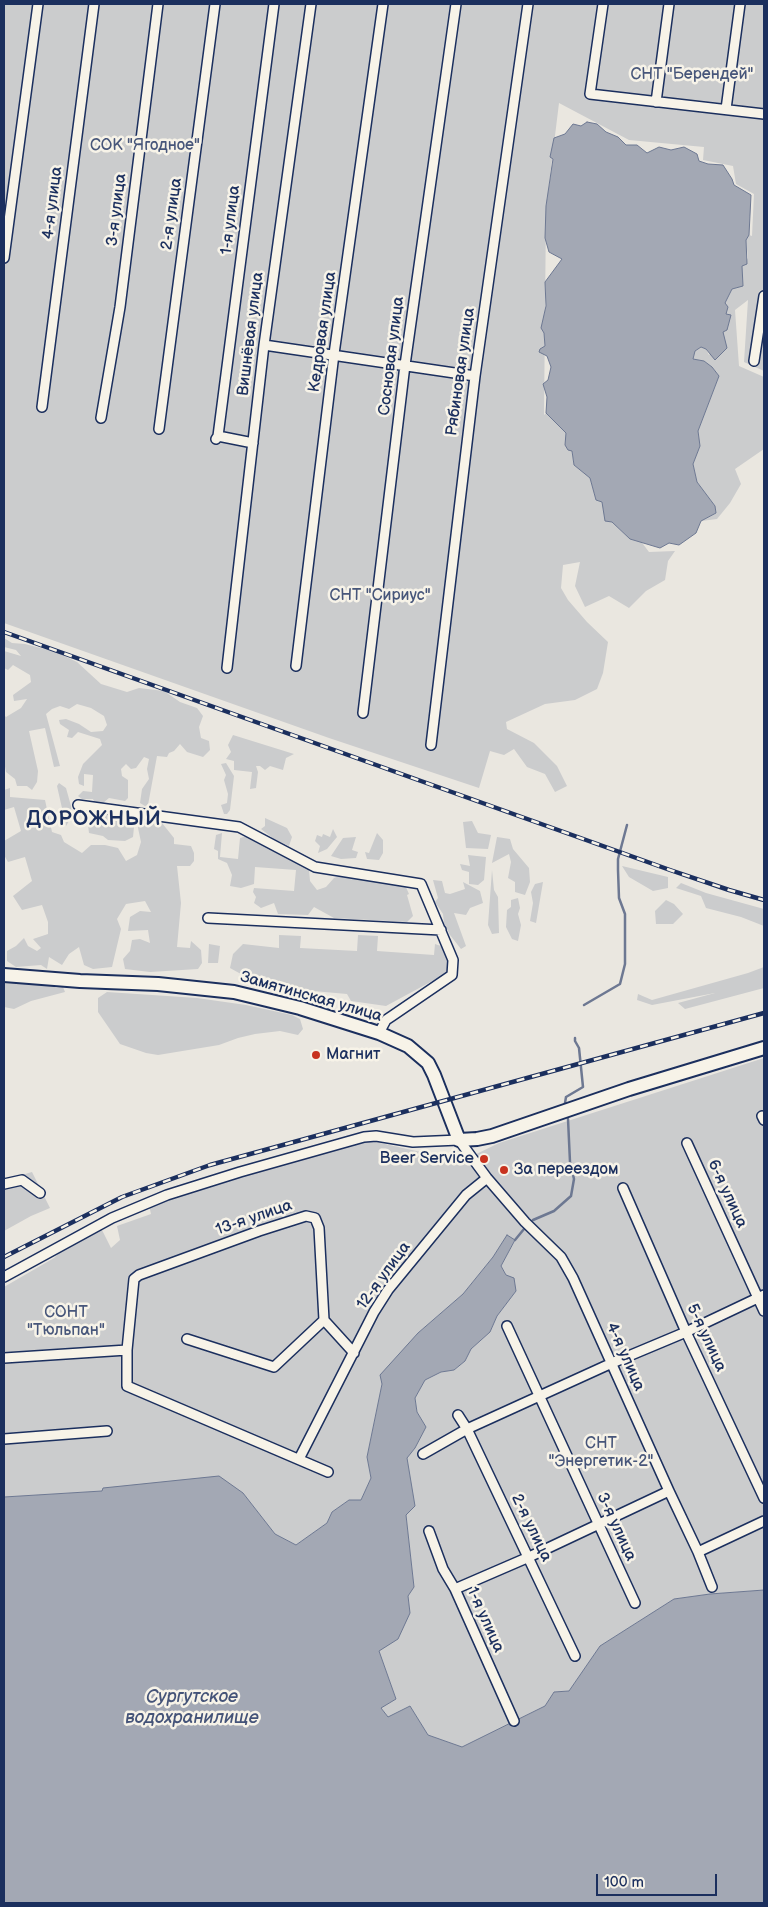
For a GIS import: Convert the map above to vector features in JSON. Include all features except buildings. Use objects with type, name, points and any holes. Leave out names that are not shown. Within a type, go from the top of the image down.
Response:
[{"type":"street","points":[[4,258],[38,4]]},
{"type":"street","name":"4-я улица","points":[[42,407],[94,4]]},
{"type":"street","name":"3-я улица","points":[[101,418],[120,307],[158,4]]},
{"type":"street","name":"2-я улица","points":[[158,429],[215,4]]},
{"type":"street","name":"1-я улица","points":[[253,443],[217,438],[274,4]]},
{"type":"street","name":"Вишнёвая улица","points":[[227,668],[264,345],[311,4]]},
{"type":"street","name":"Кедровая улица","points":[[296,666],[334,354],[383,4]]},
{"type":"street","name":"Сосновая улица","points":[[362,713],[405,365],[456,4]]},
{"type":"street","name":"Рябиновая улица","points":[[431,745],[475,376],[528,4]]},
{"type":"street","points":[[602,4],[590,94],[764,114]]},
{"type":"street","points":[[656,102],[670,4]]},
{"type":"street","points":[[726,109],[740,4]]},
{"type":"street","points":[[754,361],[764,296]]},
{"type":"street","points":[[264,345],[475,376]]},
{"type":"street","points":[[78,805],[239,827],[315,867],[421,884],[453,960],[452,975],[386,1020],[380,1033]]},
{"type":"street","points":[[208,918],[441,930]]},
{"type":"street","name":"Замятинская улица","points":[[4,975],[80,981],[158,984],[234,992],[300,1008],[380,1033],[408,1046],[419,1053],[428,1063],[460,1140]]},
{"type":"street","points":[[4,1277],[112,1218],[167,1195],[240,1172],[364,1137],[376,1136],[413,1142],[478,1139],[492,1136],[629,1090],[764,1048]]},
{"type":"street","name":"4-я улица","points":[[460,1140],[486,1178],[525,1222],[561,1257],[573,1278],[698,1552],[712,1587]]},
{"type":"street","name":"6-я улица","points":[[688,1144],[761,1296],[764,1311]]},
{"type":"street","name":"12-я улица","points":[[299,1459],[374,1312],[388,1290],[466,1195],[486,1178]]},
{"type":"street","points":[[4,1184],[22,1180],[40,1193]]},
{"type":"street","name":"5-я улица","points":[[623,1188],[686,1332],[764,1498]]},
{"type":"street","name":"13-я улица","points":[[128,1350],[134,1279],[139,1274],[306,1216],[315,1218],[319,1228],[324,1320]]},
{"type":"street","points":[[423,1454],[467,1429],[612,1363],[686,1332],[761,1296]]},
{"type":"street","points":[[187,1339],[274,1367],[324,1320],[354,1353]]},
{"type":"street","name":"3-я улица","points":[[507,1326],[598,1526],[636,1603]]},
{"type":"street","points":[[4,1358],[128,1350],[127,1386],[328,1472]]},
{"type":"street","name":"2-я улица","points":[[458,1415],[467,1429],[575,1656]]},
{"type":"street","points":[[4,1439],[107,1431]]},
{"type":"street","points":[[455,1589],[598,1526],[669,1491]]},
{"type":"street","points":[[698,1552],[764,1521]]},
{"type":"street","name":"1-я улица","points":[[429,1531],[443,1570],[455,1589],[514,1721]]},
{"type":"green space","points":[[4,4],[764,4],[764,371],[744,362],[748,300],[735,310],[739,366],[764,377],[764,449],[735,469],[741,484],[730,503],[717,519],[701,521],[716,513],[715,506],[697,482],[693,464],[700,446],[698,431],[719,376],[704,361],[693,359],[695,351],[701,347],[706,349],[709,355],[731,315],[726,315],[725,303],[732,289],[743,285],[742,266],[748,258],[746,240],[749,235],[752,236],[754,194],[736,184],[733,166],[703,160],[704,147],[629,140],[559,103],[546,209],[544,415],[546,413],[566,433],[574,465],[590,477],[596,500],[602,502],[612,522],[630,539],[640,540],[649,552],[675,551],[668,561],[665,580],[646,591],[629,608],[609,596],[585,607],[575,586],[580,562],[563,565],[561,588],[568,600],[608,642],[603,673],[597,689],[575,700],[545,704],[506,722],[507,729],[534,743],[557,766],[567,786],[555,792],[545,774],[527,767],[514,749],[504,755],[490,751],[479,788],[329,738],[4,623]]},
{"type":"green space","points":[[4,638],[12,643],[25,644],[56,652],[77,662],[101,684],[127,692],[139,688],[164,691],[180,702],[197,708],[203,716],[199,727],[201,738],[209,741],[210,750],[203,757],[187,752],[180,744],[167,757],[157,756],[148,805],[145,806],[140,803],[142,789],[149,779],[147,769],[149,759],[144,757],[136,768],[131,769],[126,764],[121,769],[122,776],[128,780],[128,798],[125,801],[109,798],[103,803],[95,804],[93,799],[82,799],[78,796],[83,791],[92,792],[93,775],[84,774],[84,786],[79,784],[78,777],[83,764],[102,745],[100,739],[78,732],[72,738],[67,737],[69,730],[60,724],[59,720],[66,719],[79,724],[91,732],[103,731],[107,725],[104,716],[91,708],[77,704],[69,709],[60,706],[46,714],[60,766],[54,767],[45,728],[29,731],[38,771],[37,782],[32,790],[27,786],[17,786],[15,779],[6,772],[4,761],[4,715],[6,717],[21,708],[27,699],[14,701],[13,695],[31,682],[30,675],[13,665],[8,670],[4,668],[4,651],[21,656],[16,650],[4,647]]},
{"type":"green space","points":[[233,735],[294,754],[286,758],[283,770],[270,766],[265,770],[260,766],[256,766],[258,772],[256,788],[250,789],[252,772],[234,770],[234,761],[226,759],[231,752],[228,745]]},
{"type":"green space","points":[[226,763],[234,776],[230,810],[227,814],[224,814],[221,805],[227,803],[228,794],[224,780],[226,775],[221,764]]},
{"type":"green space","points":[[59,783],[66,788],[71,806],[72,816],[66,826],[57,786]]},
{"type":"green space","points":[[10,788],[10,797],[45,800],[52,832],[61,835],[64,842],[82,853],[91,845],[105,845],[118,848],[126,861],[137,855],[141,842],[138,828],[139,816],[158,818],[174,838],[174,844],[191,846],[194,853],[194,861],[190,866],[177,866],[181,903],[177,947],[190,948],[191,941],[201,950],[202,963],[198,969],[150,972],[125,969],[123,959],[130,951],[132,940],[140,939],[150,943],[148,930],[128,931],[130,917],[140,911],[151,912],[145,901],[126,904],[117,919],[121,929],[112,967],[93,969],[84,965],[79,947],[69,954],[62,965],[49,957],[47,969],[41,965],[16,967],[7,961],[7,951],[24,938],[28,946],[37,951],[41,948],[33,939],[48,934],[48,922],[42,905],[22,910],[13,896],[32,881],[25,857],[8,862],[4,855],[4,841],[21,831],[14,807],[4,810],[4,790]]},
{"type":"green space","points":[[99,812],[135,817],[133,837],[125,841],[108,840],[103,836],[89,833],[88,825]]},
{"type":"green space","points":[[265,818],[287,828],[292,837],[289,846],[274,839],[261,829],[265,826]]},
{"type":"green space","points":[[472,821],[478,833],[491,835],[488,849],[466,848],[463,822]]},
{"type":"green space","points":[[333,829],[337,837],[327,849],[318,853],[320,846],[315,841],[317,835],[322,837],[323,834],[330,837]]},
{"type":"green space","points":[[222,833],[220,857],[238,859],[240,838],[251,835],[285,856],[301,860],[309,870],[310,881],[317,890],[326,887],[334,878],[346,874],[405,885],[409,894],[407,895],[413,916],[407,922],[334,918],[314,907],[308,915],[278,914],[274,903],[261,908],[254,903],[256,897],[253,892],[254,888],[294,891],[296,870],[255,867],[254,884],[241,888],[230,886],[232,875],[227,863],[218,859],[218,851],[214,849],[216,835]]},
{"type":"green space","points":[[377,833],[383,840],[383,853],[379,860],[367,859],[365,852],[369,853]]},
{"type":"green space","points":[[356,837],[352,850],[358,852],[356,858],[341,859],[331,856],[343,838]]},
{"type":"green space","points":[[497,837],[510,839],[513,849],[529,868],[530,882],[525,895],[515,892],[515,882],[508,878],[511,862],[509,854],[492,863]]},
{"type":"green space","points":[[468,855],[486,857],[484,880],[478,885],[469,884],[469,872],[462,870],[460,864],[470,866]]},
{"type":"green space","points":[[622,866],[668,877],[668,888],[653,891],[629,877]]},
{"type":"green space","points":[[492,870],[494,890],[498,897],[499,933],[492,934],[488,925]]},
{"type":"green space","points":[[433,880],[442,881],[445,893],[450,894],[465,889],[463,882],[480,891],[483,903],[470,908],[466,915],[454,913],[466,946],[461,949],[450,935],[444,923],[443,914],[435,902],[438,898]]},
{"type":"green space","points":[[543,882],[536,923],[530,921],[533,903],[531,892],[535,884]]},
{"type":"green space","points":[[681,883],[706,893],[764,909],[764,926],[741,917],[706,908],[701,896],[676,888]]},
{"type":"green space","points":[[518,898],[520,908],[518,914],[521,925],[518,941],[512,939],[506,927],[507,910],[511,907],[511,900]]},
{"type":"green space","points":[[666,900],[674,904],[683,914],[673,924],[656,924],[655,911]]},
{"type":"green space","points":[[279,935],[301,936],[300,948],[357,951],[358,935],[378,936],[377,951],[434,955],[435,944],[444,947],[448,958],[447,973],[386,1006],[351,1001],[347,994],[302,990],[269,981],[265,976],[250,979],[230,968],[233,954],[243,944],[279,948]]},
{"type":"green space","points":[[209,944],[220,946],[218,963],[208,963]]},
{"type":"green space","points":[[764,967],[764,988],[685,1009],[678,1003],[715,993],[652,1005],[637,1000],[638,994],[652,1000]]},
{"type":"green space","points":[[4,983],[50,984],[56,988],[63,987],[65,992],[31,1001],[14,1009],[4,1007]]},
{"type":"green space","points":[[107,992],[197,998],[246,1005],[292,1015],[300,1019],[303,1029],[298,1035],[280,1031],[255,1034],[219,1045],[158,1055],[146,1053],[120,1044],[98,1012],[98,998]]},
{"type":"green space","name":"СHТ \"Энергетик-2\"","points":[[764,1058],[764,1590],[674,1599],[600,1646],[569,1691],[554,1692],[545,1706],[462,1747],[428,1735],[410,1706],[388,1718],[381,1707],[396,1699],[379,1651],[410,1613],[408,1596],[414,1587],[406,1515],[415,1506],[407,1458],[415,1448],[426,1427],[417,1412],[415,1398],[425,1380],[441,1372],[454,1370],[465,1361],[471,1349],[490,1332],[497,1316],[516,1291],[501,1266],[515,1241],[507,1236],[493,1257],[463,1294],[418,1333],[382,1384],[367,1457],[371,1478],[361,1500],[349,1500],[332,1512],[327,1523],[296,1545],[275,1534],[243,1493],[103,1488],[103,1491],[4,1497],[4,1287],[54,1258],[63,1249],[101,1228],[111,1248],[120,1240],[117,1226],[151,1214],[149,1205],[285,1163],[371,1141],[462,1161],[499,1143]]},
{"type":"green space","points":[[32,1172],[50,1208],[4,1231],[4,1180]]},
{"type":"water","points":[[587,122],[597,124],[606,132],[618,137],[626,145],[637,145],[647,153],[659,147],[671,150],[684,147],[697,154],[699,161],[723,165],[734,185],[751,195],[749,235],[746,240],[747,264],[742,266],[743,286],[732,289],[725,303],[728,307],[726,314],[731,315],[727,330],[723,332],[727,348],[715,360],[706,349],[701,347],[695,351],[693,359],[704,361],[719,376],[698,431],[700,446],[693,464],[697,482],[715,506],[716,513],[701,521],[696,533],[679,545],[669,543],[660,548],[630,539],[612,522],[605,521],[602,502],[596,500],[590,478],[574,465],[572,451],[568,450],[565,445],[566,433],[546,413],[547,397],[543,384],[548,380],[551,367],[547,356],[539,352],[545,346],[544,333],[541,328],[546,306],[545,282],[562,259],[549,252],[545,238],[546,206],[553,159],[550,157],[554,138],[565,134],[573,124],[581,126]]},
{"type":"water","name":"Сургутское водохранилище","points":[[507,1235],[515,1240],[501,1266],[506,1275],[514,1278],[516,1291],[497,1316],[490,1332],[471,1349],[465,1361],[454,1370],[441,1372],[425,1380],[415,1398],[417,1412],[426,1427],[415,1448],[407,1458],[415,1506],[406,1515],[414,1587],[408,1596],[410,1613],[398,1639],[379,1651],[396,1699],[381,1708],[388,1717],[410,1706],[428,1735],[462,1747],[545,1706],[554,1692],[569,1691],[600,1646],[674,1599],[764,1590],[764,1903],[4,1903],[4,1497],[102,1491],[103,1488],[219,1476],[243,1493],[275,1534],[296,1545],[327,1523],[332,1512],[349,1500],[361,1500],[371,1478],[367,1457],[382,1384],[380,1375],[418,1333],[463,1294],[493,1257]]},
{"type":"waterway","points":[[584,1005],[620,984],[625,964],[625,914],[619,898],[618,859],[627,825]]},
{"type":"waterway","points":[[565,1103],[566,1097],[583,1087],[579,1048],[575,1038]]},
{"type":"waterway","points":[[533,1220],[554,1211],[571,1196],[574,1179],[570,1162],[568,1119]]},
{"type":"waterway","points":[[515,1240],[524,1229]]},
{"type":"railway","points":[[4,632],[670,870],[764,900]]},
{"type":"railway","points":[[4,1257],[122,1197],[210,1165],[764,1013]]},
{"type":"place","name":"Магнит","points":[[316,1055]]},
{"type":"place","name":"Beer Service","points":[[484,1159]]},
{"type":"place","name":"За переездом","points":[[504,1170]]},
{"type":"district","name":"ДОРОЖНЫЙ","points":[[94,820]]},
{"type":"park label","name":"СНТ \"Берендей\"","points":[[692,75]]},
{"type":"park label","name":"СОК \"Ягодное\"","points":[[145,146]]},
{"type":"park label","name":"СНТ \"Сириус\"","points":[[380,596]]},
{"type":"park label","name":"СОНТ \"Тюльпан\"","points":[[66,1322]]}]
